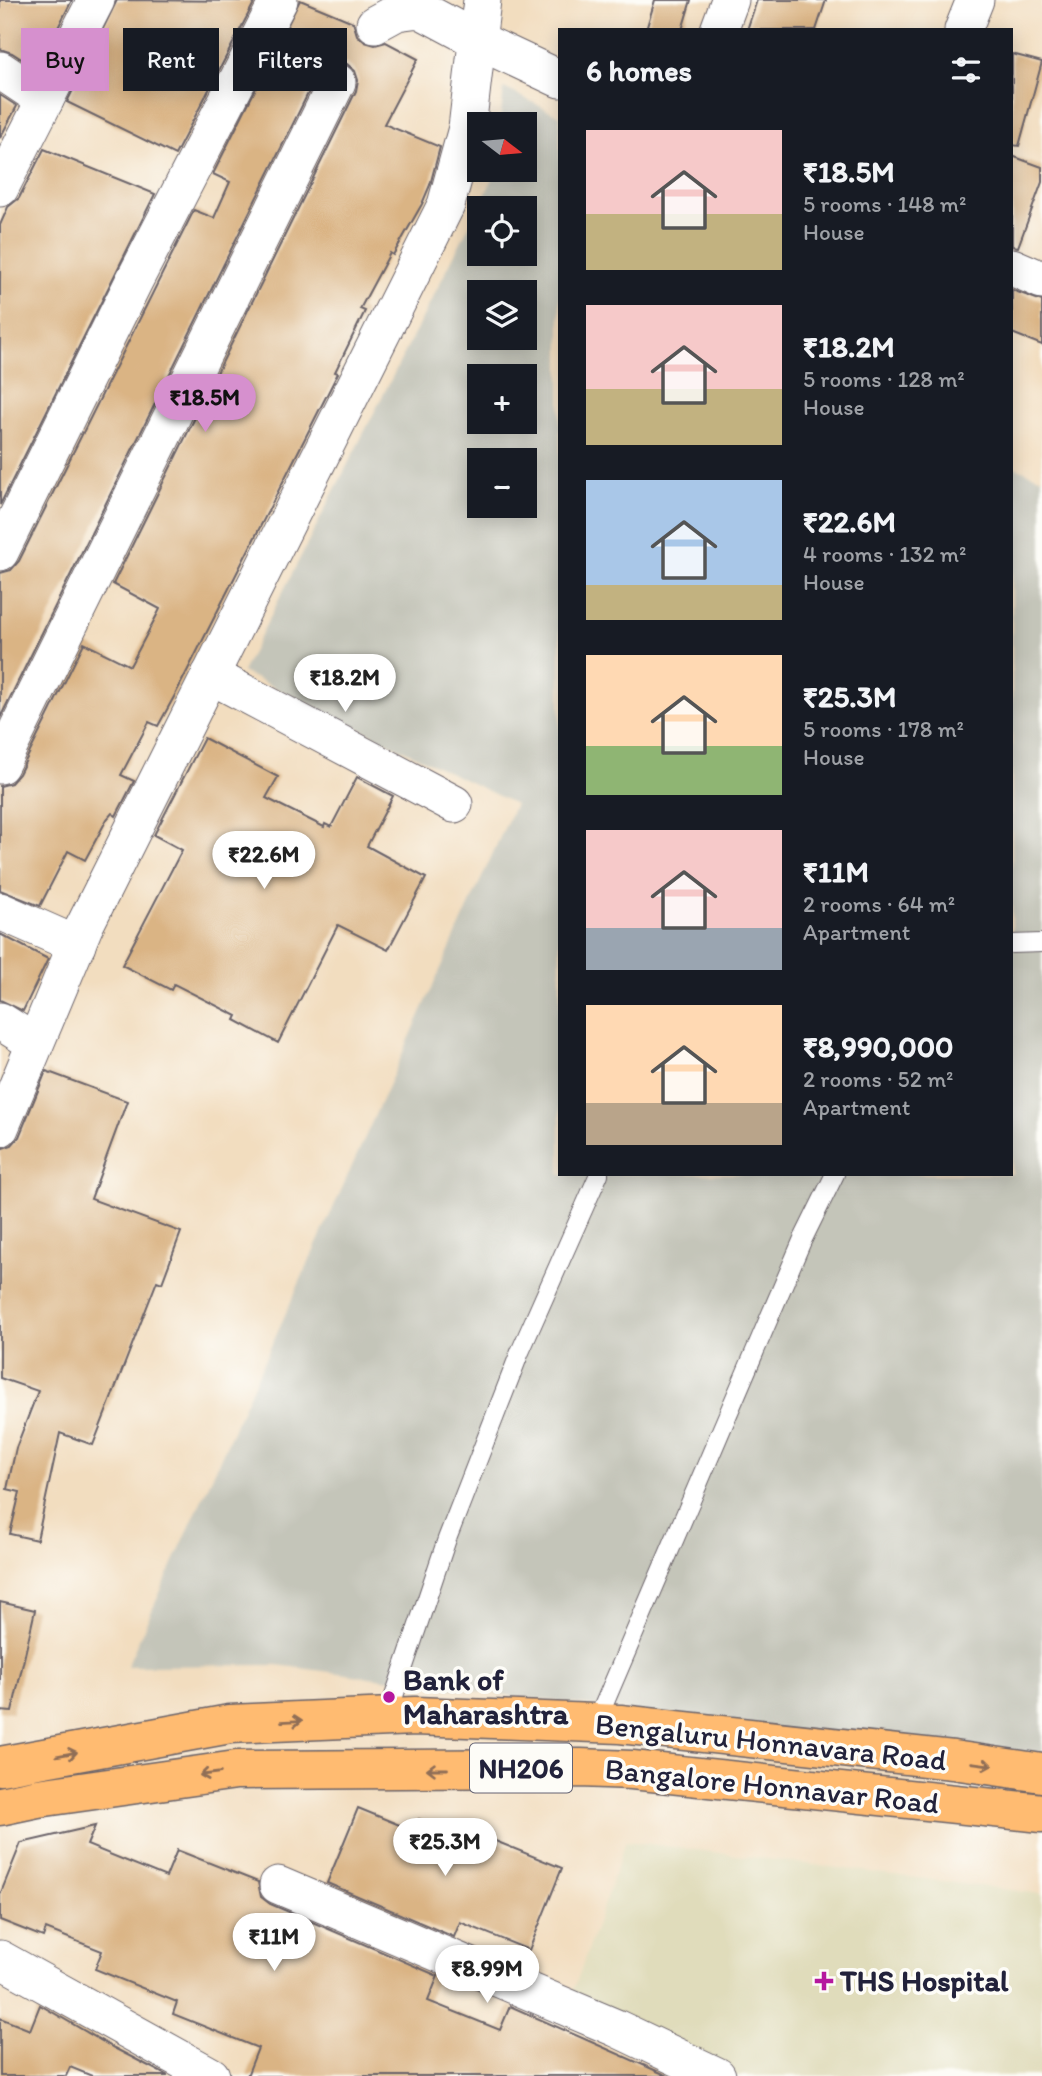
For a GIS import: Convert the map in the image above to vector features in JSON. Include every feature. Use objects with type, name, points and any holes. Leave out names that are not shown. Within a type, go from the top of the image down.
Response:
[{"type":"main road","name":"Bengaluru Honnavara Road","points":[[0,1766],[230,1724],[387,1717],[596,1723],[953,1760],[1042,1773]]},
{"type":"main road","name":"Bangalore Honnavar Road","points":[[0,1806],[38,1798],[236,1770],[580,1768],[632,1770],[1042,1813]]},
{"type":"street","points":[[0,188],[96,0]]},
{"type":"street","points":[[0,552],[134,281],[279,0]]},
{"type":"street","points":[[3,1111],[77,944],[446,205],[467,128],[482,0]]},
{"type":"street","points":[[720,28],[730,0]]},
{"type":"street","points":[[964,28],[975,0]]},
{"type":"street","points":[[375,24],[397,12],[419,9],[478,41],[558,78]]},
{"type":"street","points":[[0,70],[45,100]]},
{"type":"street","points":[[0,765],[333,91]]},
{"type":"street","points":[[1013,267],[1042,280]]},
{"type":"street","points":[[210,676],[454,804]]},
{"type":"street","points":[[0,911],[77,944]]},
{"type":"street","points":[[0,1021],[34,1043]]},
{"type":"street","points":[[0,1776],[38,1798]]},
{"type":"street","points":[[278,1885],[616,2028],[716,2076]]},
{"type":"street","points":[[0,1959],[211,2076]]},
{"type":"lane","points":[[1013,944],[1042,943]]},
{"type":"lane","points":[[387,1717],[447,1539],[520,1352],[598,1176]]},
{"type":"lane","points":[[596,1723],[802,1241],[834,1176]]},
{"type":"shaded area","points":[[504,88],[558,115],[558,1176],[1013,1176],[1013,466],[1042,478],[1042,1765],[277,1665],[127,1666],[515,804],[242,672],[467,230],[467,266],[537,266],[537,196],[484,196],[491,182],[537,182],[537,112],[501,112]]},
{"type":"shaded area","points":[[626,1841],[1042,1894],[1042,2076],[724,2076],[569,2003]]},
{"type":"building","points":[[0,0],[72,0],[58,28],[21,28],[21,59],[0,49]]},
{"type":"building","points":[[117,0],[255,1],[241,28],[233,28],[233,43],[219,70],[219,28],[123,28],[123,91],[208,91],[175,155],[67,102],[72,91],[109,91],[109,28],[103,28]]},
{"type":"building","points":[[300,0],[353,22],[357,35],[365,42],[375,45],[386,42],[418,59],[384,124],[440,147],[430,185],[422,204],[393,255],[390,253],[360,309],[365,311],[335,372],[338,373],[175,695],[158,726],[149,722],[121,775],[134,781],[116,816],[112,813],[107,819],[85,860],[68,851],[40,906],[0,890],[0,786],[11,783],[19,774],[84,643],[130,666],[160,609],[113,584],[356,91],[358,80],[355,71],[347,64],[347,28],[286,28]]},
{"type":"building","points":[[655,0],[691,0],[683,28],[647,28]]},
{"type":"building","points":[[757,0],[826,0],[817,28],[748,28]]},
{"type":"building","points":[[1013,54],[1042,62],[1019,146],[1013,145]]},
{"type":"building","points":[[254,91],[309,91],[0,718],[0,573],[11,570],[19,561],[194,210],[214,218],[230,182],[213,174]]},
{"type":"building","points":[[0,95],[17,106],[0,138]]},
{"type":"building","points":[[44,149],[155,194],[0,505],[0,225],[8,207],[19,198]]},
{"type":"building","points":[[1013,156],[1042,167],[1042,182],[1018,247],[1013,246]]},
{"type":"building","points":[[1013,290],[1042,301],[1042,345],[1013,333]]},
{"type":"building","points":[[204,738],[278,777],[266,798],[324,827],[325,824],[331,827],[357,777],[393,796],[367,846],[426,878],[388,950],[338,925],[278,1043],[235,1020],[237,1016],[174,984],[171,990],[122,965],[182,850],[154,835]]},
{"type":"building","points":[[0,934],[48,959],[23,1011],[0,1000]]},
{"type":"building","points":[[46,1071],[127,1101],[91,1199],[181,1232],[162,1283],[157,1281],[93,1445],[60,1433],[37,1540],[10,1534],[20,1492],[7,1489],[16,1448],[38,1391],[0,1378],[0,1149],[12,1145],[19,1137]]},
{"type":"building","points":[[0,1602],[35,1610],[12,1712],[0,1711]]},
{"type":"building","points":[[358,1808],[414,1831],[419,1819],[475,1842],[478,1834],[562,1868],[529,1950],[460,1922],[454,1937],[327,1883]]},
{"type":"building","points":[[95,1826],[87,1845],[166,1877],[177,1850],[258,1882],[261,1897],[270,1904],[438,1976],[428,2001],[500,2030],[510,2006],[668,2076],[247,2076],[258,2048],[173,2014],[177,2002],[95,1969],[102,1951],[46,1929],[43,1937],[0,1920],[0,1895],[21,1843]]},
{"type":"building","points":[[40,2005],[168,2076],[92,2076],[70,2067],[66,2076],[0,2076],[0,2018],[30,2030]]},
{"type":"place","name":"Bank of Maharashtra","points":[[389,1697]]},
{"type":"place","name":"THS Hospital","points":[[824,1981]]}]
